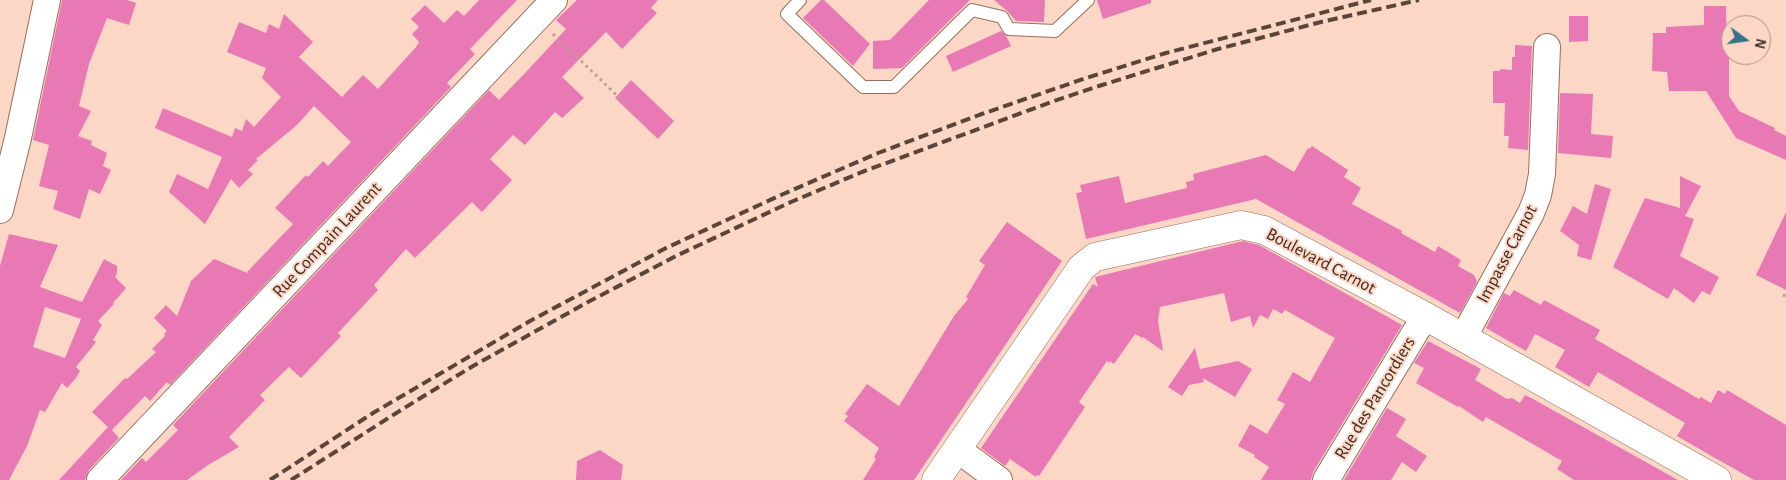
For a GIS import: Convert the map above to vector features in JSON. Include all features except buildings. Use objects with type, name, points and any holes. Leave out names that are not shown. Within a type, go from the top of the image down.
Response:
[{"type":"street","points":[[0,210],[18,138],[47,0]]},
{"type":"street","name":"Rue Compain Laurent","points":[[100,480],[548,5]]},
{"type":"street","name":"Impasse Carnot","points":[[1463,338],[1531,212],[1538,195],[1542,174],[1547,47]]},
{"type":"street","name":"Boulevard Carnot","points":[[936,480],[1082,266],[1095,257],[1241,224],[1264,230],[1425,316],[1717,480]]},
{"type":"street","name":"Rue des Pancordiers","points":[[1326,480],[1425,316]]},
{"type":"street","points":[[957,449],[999,480]]},
{"type":"lane","points":[[800,0],[787,14],[863,87],[894,87],[972,10],[1002,17],[1009,29],[1055,31],[1088,0]]},
{"type":"path","points":[[548,5],[629,107]]},
{"type":"railway","points":[[270,480],[373,413],[530,321],[666,248],[781,195],[878,153],[1086,78],[1166,53],[1371,0]]},
{"type":"railway","points":[[291,480],[473,366],[588,302],[678,255],[791,202],[862,172],[1102,85],[1218,49],[1321,22],[1419,0]]}]
